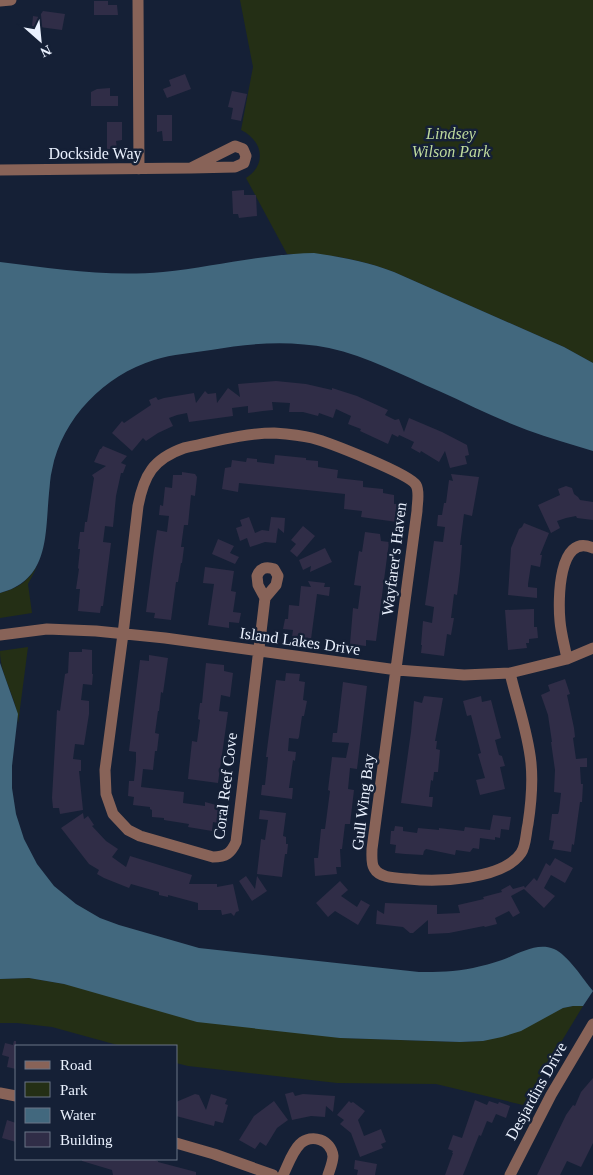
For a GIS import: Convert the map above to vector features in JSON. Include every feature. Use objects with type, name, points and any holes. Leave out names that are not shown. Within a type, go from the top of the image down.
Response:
[{"type":"street","points":[[0,1],[12,0]]},
{"type":"street","points":[[138,0],[139,169]]},
{"type":"street","name":"Dockside Way","points":[[0,170],[190,168]]},
{"type":"street","name":"Wayfarer's Haven","points":[[123,634],[138,506],[142,488],[148,474],[158,461],[172,452],[184,448],[261,434],[292,434],[330,444],[402,475],[415,483],[418,490],[417,511],[397,670]]},
{"type":"street","points":[[567,659],[560,621],[560,599],[566,558],[574,547],[584,545],[593,548]]},
{"type":"street","points":[[260,651],[265,598]]},
{"type":"street","name":"Island Lakes Drive","points":[[0,635],[65,628],[260,651],[397,670],[464,675],[510,673],[567,659],[593,648]]},
{"type":"street","name":"Coral Reef Cove","points":[[123,634],[105,770],[106,794],[113,814],[128,830],[140,836],[213,857],[224,857],[232,851],[236,842],[260,651]]},
{"type":"street","name":"Gull Wing Bay","points":[[397,670],[372,862],[374,870],[383,876],[438,881],[472,877],[490,872],[513,860],[521,853],[526,836],[531,802],[531,763],[522,715],[510,673]]},
{"type":"street","name":"Desjardins Drive","points":[[510,1175],[551,1095],[593,1024]]},
{"type":"street","points":[[0,1093],[15,1096]]},
{"type":"street","points":[[283,1175],[300,1144],[310,1139],[323,1140],[331,1147],[333,1158],[328,1175]]},
{"type":"street","points":[[178,1144],[273,1175]]},
{"type":"green space","name":"Lindsey Wilson Park","points":[[240,0],[593,0],[593,363],[564,347],[394,272],[341,257],[315,254],[287,254],[246,178],[257,166],[260,152],[254,140],[241,130],[253,67]]},
{"type":"green space","points":[[38,565],[28,584],[32,613],[0,618],[0,593],[13,589],[22,583]]},
{"type":"green space","points":[[28,647],[18,724],[15,705],[3,670],[0,651]]},
{"type":"green space","points":[[29,978],[64,984],[340,1038],[483,1041],[563,1008],[583,1006],[523,1105],[436,1084],[337,1083],[188,1066],[178,1064],[178,1045],[117,1045],[52,1027],[0,1023],[0,979]]},
{"type":"water","points":[[314,253],[355,260],[394,272],[564,347],[593,363],[593,451],[516,426],[385,367],[329,348],[285,343],[255,344],[161,358],[136,367],[119,376],[88,401],[76,416],[65,433],[57,451],[52,470],[42,554],[28,578],[16,587],[0,593],[0,262],[82,272],[122,274],[182,270],[276,256]]},
{"type":"water","points":[[0,663],[18,714],[12,766],[12,788],[16,814],[24,839],[37,864],[54,886],[76,904],[100,918],[199,948],[419,972],[446,972],[466,969],[499,961],[534,948],[547,947],[565,956],[593,991],[583,1006],[563,1008],[521,1031],[483,1041],[460,1042],[340,1038],[197,1022],[64,984],[29,978],[0,979]]},
{"type":"building","points":[[94,1],[108,1],[108,5],[117,5],[118,15],[94,15]]},
{"type":"building","points":[[43,11],[65,14],[62,30],[32,26],[33,16],[39,17]]},
{"type":"building","points":[[185,74],[191,89],[167,98],[163,89],[171,86],[169,80]]},
{"type":"building","points":[[110,88],[110,96],[118,96],[118,106],[91,106],[91,92],[97,89]]},
{"type":"building","points":[[232,91],[247,94],[241,121],[231,119],[233,108],[228,107]]},
{"type":"building","points":[[157,115],[172,115],[172,141],[163,141],[162,131],[157,132]]},
{"type":"building","points":[[107,122],[122,122],[122,140],[116,141],[117,149],[107,149]]},
{"type":"building","points":[[244,190],[244,195],[256,195],[257,216],[239,218],[238,214],[233,214],[232,191]]},
{"type":"building","points":[[276,381],[306,384],[332,390],[332,388],[357,396],[388,410],[385,415],[395,420],[399,419],[404,432],[409,418],[442,432],[467,445],[469,455],[465,456],[467,464],[450,468],[445,451],[439,462],[421,451],[420,453],[411,448],[414,442],[399,435],[398,437],[392,434],[388,444],[360,431],[361,429],[348,424],[351,416],[336,409],[333,418],[319,413],[318,416],[303,412],[289,412],[290,403],[272,402],[273,410],[248,413],[248,406],[232,408],[233,416],[189,422],[187,413],[177,415],[169,418],[173,426],[146,441],[143,438],[132,451],[112,433],[122,421],[124,423],[151,405],[149,400],[156,397],[158,400],[194,393],[196,403],[205,391],[208,394],[216,393],[217,403],[228,388],[240,397],[238,384]]},
{"type":"building","points":[[103,446],[127,456],[121,463],[126,465],[123,473],[121,473],[116,496],[113,527],[105,526],[103,542],[111,543],[103,606],[101,606],[100,613],[78,611],[80,589],[76,589],[79,569],[80,549],[78,549],[80,532],[84,532],[85,522],[87,522],[94,478],[92,475],[106,466],[94,462]]},
{"type":"building","points":[[275,455],[318,461],[318,467],[338,470],[337,478],[363,481],[363,487],[383,489],[383,493],[394,495],[394,504],[399,504],[397,522],[361,517],[362,511],[344,509],[345,494],[239,483],[238,492],[222,489],[225,468],[231,467],[232,460],[246,462],[247,458],[257,459],[257,462],[274,464]]},
{"type":"building","points":[[182,472],[195,474],[197,477],[195,496],[191,495],[188,525],[184,525],[181,547],[184,547],[182,563],[178,582],[176,582],[171,620],[154,618],[155,613],[146,612],[154,550],[157,530],[167,532],[169,516],[159,515],[160,505],[163,506],[165,487],[172,488],[173,475],[182,475]]},
{"type":"building","points":[[451,474],[479,477],[472,516],[464,514],[457,595],[454,594],[451,618],[454,618],[451,635],[447,634],[444,656],[421,653],[421,645],[423,621],[432,623],[434,607],[425,605],[434,541],[443,542],[445,527],[437,526],[438,515],[442,515],[444,503],[446,503],[449,480],[453,481]]},
{"type":"building","points":[[566,486],[572,488],[574,494],[580,500],[593,502],[593,520],[577,518],[576,516],[566,518],[557,521],[560,528],[551,533],[538,505],[560,495],[558,489]]},
{"type":"building","points":[[249,517],[255,533],[262,530],[269,531],[271,517],[285,518],[284,533],[278,528],[276,543],[265,542],[250,547],[247,538],[240,541],[236,528],[242,526],[240,520]]},
{"type":"building","points":[[524,523],[549,533],[540,555],[542,555],[540,567],[531,565],[528,587],[537,588],[537,598],[508,595],[511,548],[519,529]]},
{"type":"building","points":[[303,526],[315,536],[297,557],[290,551],[296,544],[291,540]]},
{"type":"building","points":[[365,532],[380,534],[381,541],[389,542],[376,641],[366,640],[366,646],[350,644],[353,608],[358,609],[361,586],[354,585],[359,551],[362,552]]},
{"type":"building","points":[[218,539],[234,546],[230,553],[239,557],[235,564],[212,554]]},
{"type":"building","points":[[325,548],[332,562],[310,572],[311,566],[303,570],[299,560]]},
{"type":"building","points":[[205,567],[234,571],[231,591],[236,592],[233,612],[241,613],[239,623],[229,622],[229,628],[208,625],[214,584],[203,583]]},
{"type":"building","points":[[308,581],[325,583],[324,587],[330,587],[329,596],[317,594],[311,639],[292,637],[293,630],[283,629],[285,619],[288,619],[289,605],[299,606],[301,586],[311,587]]},
{"type":"building","points":[[534,609],[534,627],[537,627],[538,638],[529,639],[529,643],[526,643],[527,648],[508,650],[505,610]]},
{"type":"building","points":[[82,649],[92,650],[93,674],[92,685],[83,684],[81,700],[89,701],[84,745],[75,744],[73,759],[81,760],[81,771],[79,771],[83,810],[60,814],[59,808],[53,808],[52,798],[57,710],[60,711],[65,674],[68,673],[69,652],[82,652]]},
{"type":"building","points":[[149,655],[168,658],[155,733],[159,734],[157,751],[155,751],[153,770],[143,769],[141,787],[184,792],[183,803],[205,806],[205,802],[220,806],[218,823],[213,822],[212,831],[188,827],[189,824],[164,820],[164,818],[152,817],[150,807],[133,805],[134,797],[128,796],[129,781],[134,781],[136,761],[136,752],[129,751],[140,660],[149,661]]},
{"type":"building","points":[[206,663],[224,665],[224,671],[233,673],[230,697],[221,695],[219,711],[228,712],[218,783],[188,779],[192,741],[197,742],[200,720],[198,719],[200,703],[202,703]]},
{"type":"building","points":[[286,673],[300,674],[299,681],[305,682],[303,700],[307,701],[304,716],[302,716],[299,737],[298,739],[289,738],[288,751],[296,752],[289,788],[293,788],[292,799],[261,795],[262,785],[265,785],[268,757],[266,757],[276,680],[285,681]]},
{"type":"building","points":[[565,679],[570,694],[567,695],[574,728],[575,737],[573,738],[576,759],[587,758],[587,767],[580,767],[581,784],[583,784],[582,802],[580,802],[574,845],[572,844],[571,852],[552,849],[554,841],[549,840],[552,814],[558,814],[561,793],[554,792],[555,770],[552,742],[548,715],[541,695],[550,691],[548,685]]},
{"type":"building","points":[[343,682],[367,686],[357,769],[350,768],[348,789],[354,790],[350,824],[345,824],[342,849],[340,849],[341,867],[336,867],[337,874],[315,876],[314,858],[318,858],[321,829],[325,829],[332,757],[346,758],[349,743],[332,742],[333,733],[337,733]]},
{"type":"building","points":[[424,696],[443,698],[435,741],[437,741],[436,749],[440,750],[438,772],[434,772],[433,781],[431,780],[429,797],[433,797],[432,807],[401,803],[414,701],[422,703]]},
{"type":"building","points":[[481,696],[482,702],[491,700],[501,738],[495,740],[499,755],[502,756],[505,766],[500,767],[505,789],[480,795],[476,780],[485,778],[478,754],[481,753],[471,715],[467,716],[463,701]]},
{"type":"building","points":[[260,810],[286,813],[283,836],[286,837],[286,844],[288,844],[282,877],[257,874],[261,839],[265,840],[268,820],[259,819]]},
{"type":"building","points":[[83,813],[84,819],[88,816],[94,825],[92,826],[106,841],[118,849],[112,857],[126,867],[130,856],[192,875],[189,884],[217,884],[217,887],[233,884],[239,911],[234,916],[231,913],[222,915],[221,910],[198,910],[198,903],[168,895],[168,897],[159,895],[159,892],[131,884],[129,888],[97,874],[99,870],[89,864],[61,828]]},
{"type":"building","points":[[493,815],[511,817],[509,830],[501,829],[500,838],[495,837],[495,840],[480,838],[479,849],[473,848],[470,852],[456,850],[455,855],[426,849],[423,855],[395,853],[396,845],[390,844],[391,831],[394,831],[395,826],[403,827],[403,831],[417,833],[418,828],[464,831],[465,827],[490,830]]},
{"type":"building","points":[[555,858],[573,868],[565,883],[551,875],[544,888],[555,896],[544,908],[524,889],[511,896],[520,913],[513,917],[509,911],[495,918],[497,924],[485,927],[449,933],[428,934],[428,920],[413,933],[410,933],[403,927],[376,924],[377,910],[384,914],[385,903],[437,905],[437,914],[460,913],[458,905],[484,899],[483,897],[502,892],[501,890],[510,885],[513,889],[524,886],[525,888],[534,878],[537,881],[546,863],[550,866]]},
{"type":"building","points":[[246,876],[255,889],[257,876],[267,891],[252,901],[239,881]]},
{"type":"building","points":[[340,881],[348,890],[341,896],[357,907],[361,900],[370,905],[358,925],[335,911],[328,917],[316,903]]},
{"type":"building","points":[[14,1041],[16,1041],[15,1069],[7,1067],[9,1057],[2,1055],[5,1043],[13,1045]]},
{"type":"building","points":[[593,1078],[593,1143],[581,1167],[567,1161],[560,1175],[537,1175],[566,1115],[573,1105],[575,1106],[581,1092]]},
{"type":"building","points":[[293,1092],[295,1096],[303,1094],[335,1096],[333,1112],[326,1106],[325,1117],[311,1116],[292,1120],[285,1094]]},
{"type":"building","points":[[195,1094],[199,1095],[206,1110],[211,1094],[227,1099],[225,1104],[228,1105],[223,1123],[215,1121],[214,1126],[178,1117],[178,1101]]},
{"type":"building","points":[[475,1100],[487,1105],[489,1101],[510,1106],[506,1118],[496,1114],[492,1123],[487,1121],[481,1136],[479,1135],[463,1175],[445,1175],[453,1153],[453,1151],[448,1149],[453,1135],[462,1138]]},
{"type":"building","points":[[274,1101],[288,1120],[277,1128],[266,1146],[260,1142],[255,1149],[239,1140],[254,1116]]},
{"type":"building","points":[[349,1101],[365,1111],[358,1120],[364,1136],[381,1129],[386,1142],[381,1144],[383,1148],[360,1157],[351,1133],[340,1124],[344,1120],[337,1115]]},
{"type":"building","points":[[7,1120],[15,1123],[15,1142],[2,1138]]},
{"type":"building","points":[[155,1160],[196,1172],[196,1175],[113,1175],[112,1170],[82,1161]]},
{"type":"building","points":[[355,1160],[377,1164],[375,1175],[357,1175],[358,1170],[354,1169]]}]
